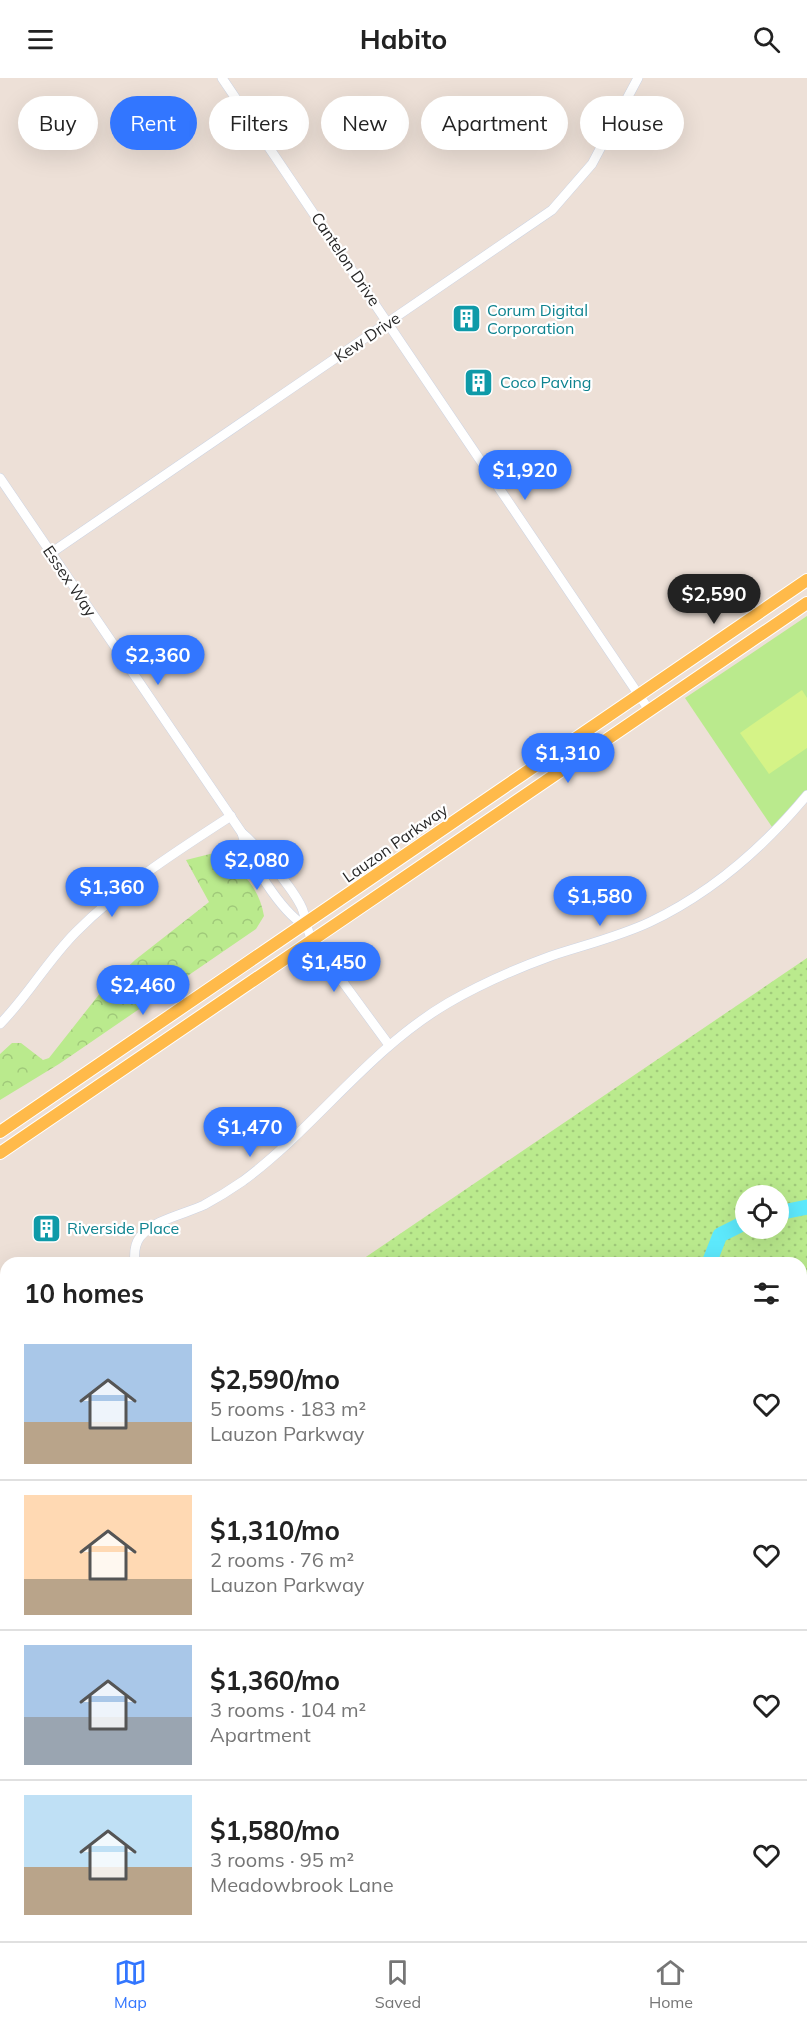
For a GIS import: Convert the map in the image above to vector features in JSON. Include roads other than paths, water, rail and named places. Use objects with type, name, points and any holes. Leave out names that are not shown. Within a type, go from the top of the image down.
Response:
[{"type":"main road","name":"Lauzon Parkway","points":[[0,1132],[807,580]]},
{"type":"main road","name":"Lauzon Parkway","points":[[0,1153],[807,603]]},
{"type":"street","name":"Cantelon Drive","points":[[222,78],[649,710]]},
{"type":"street","name":"Kew Drive","points":[[51,553],[552,210],[592,164],[638,78]]},
{"type":"street","name":"Essex Way","points":[[0,478],[242,833],[256,844],[303,909],[304,925],[312,940],[389,1045]]},
{"type":"street","points":[[134,1257],[139,1238],[150,1228],[205,1204],[232,1189],[269,1161],[389,1045],[446,1005],[476,988],[553,956],[615,936],[681,906],[719,881],[772,837],[807,795]]},
{"type":"street","points":[[0,1024],[50,960],[109,902],[153,868],[231,816]]},
{"type":"street","name":"Essex Way","points":[[242,833],[245,847],[290,916],[304,925]]},
{"type":"waterway","points":[[789,1211],[807,1207]]},
{"type":"waterway","points":[[711,1257],[720,1235],[735,1228]]},
{"type":"place","name":"Corum Digital Corporation","points":[[466,319]]},
{"type":"place","name":"Coco Paving","points":[[479,382]]},
{"type":"place","name":"Riverside Place","points":[[46,1228]]}]
